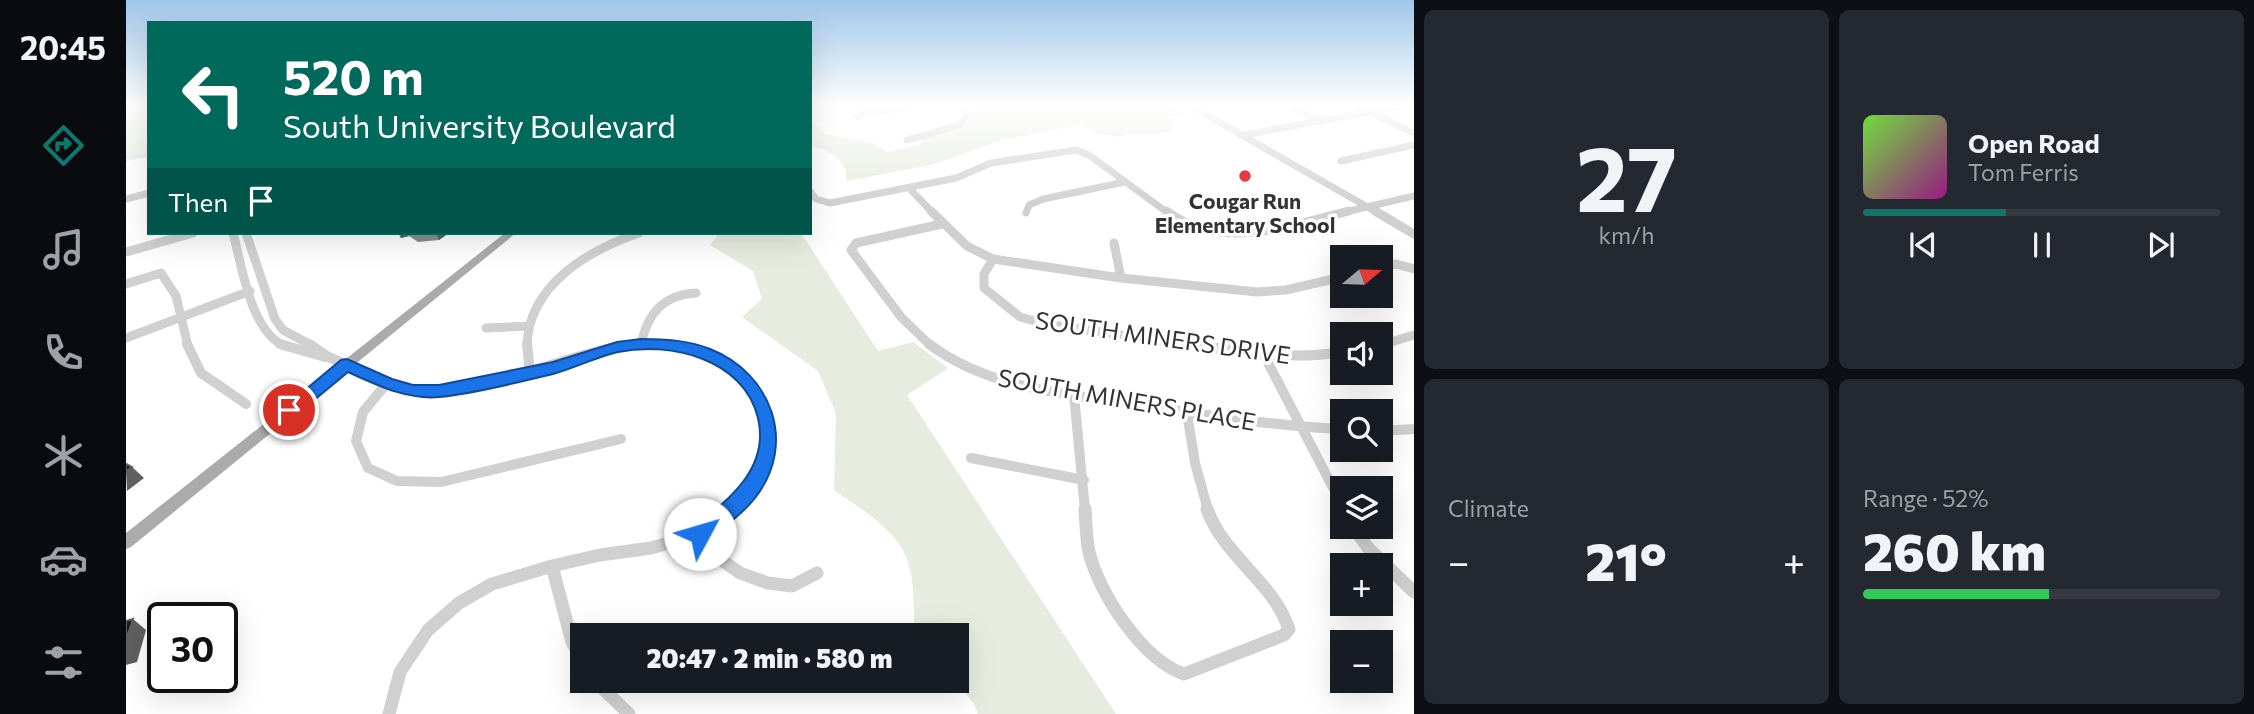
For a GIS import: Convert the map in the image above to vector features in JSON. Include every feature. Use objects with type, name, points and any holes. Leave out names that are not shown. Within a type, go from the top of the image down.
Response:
[{"type":"main road","points":[[126,542],[508,235]]},
{"type":"street","points":[[1250,139],[1414,234]]},
{"type":"street","points":[[1341,161],[1414,145]]},
{"type":"street","points":[[812,194],[816,199],[830,204],[956,178],[991,163],[1071,150],[1089,155],[1175,218],[1201,229],[1233,234],[1253,234],[1414,196]]},
{"type":"street","points":[[1026,213],[1028,205],[1043,199],[1125,182]]},
{"type":"street","points":[[909,188],[942,225],[967,246],[993,258],[1121,278],[1257,292],[1330,280]]},
{"type":"street","points":[[126,199],[147,194]]},
{"type":"street","name":"SOUTH MINERS PLACE","points":[[942,225],[856,243],[851,250],[910,327],[935,349],[970,369],[1008,382],[1074,395],[1302,428],[1330,429]]},
{"type":"street","points":[[126,252],[186,235]]},
{"type":"street","points":[[234,235],[262,327],[276,342],[299,352],[328,357],[347,364],[387,383],[413,391],[439,391],[530,373],[605,350],[641,344],[688,348],[720,360],[733,368],[753,388],[766,415],[768,448],[760,474],[750,491],[736,506],[700,534],[651,548],[600,555],[552,566],[492,584],[459,603],[428,630],[400,672],[389,714]]},
{"type":"street","points":[[247,235],[275,319],[283,330],[328,357]]},
{"type":"street","points":[[530,373],[527,346],[529,326],[541,301],[576,262],[602,247],[634,235]]},
{"type":"street","points":[[1114,243],[1121,278]]},
{"type":"street","name":"SOUTH MINERS DRIVE","points":[[993,258],[984,274],[984,288],[1000,304],[1020,317],[1046,324],[1264,355],[1312,357],[1330,354]]},
{"type":"street","points":[[1393,265],[1414,269]]},
{"type":"street","points":[[126,284],[161,274],[171,282],[183,316],[186,337],[200,371],[246,404]]},
{"type":"street","points":[[126,338],[250,291]]},
{"type":"street","points":[[641,344],[645,326],[656,307],[682,293],[696,293]]},
{"type":"street","points":[[486,328],[529,326]]},
{"type":"street","points":[[1393,341],[1414,335]]},
{"type":"street","points":[[1264,355],[1330,482]]},
{"type":"street","points":[[387,383],[363,412],[356,441],[368,468],[397,481],[442,482],[621,439]]},
{"type":"street","points":[[1074,395],[1089,552],[1093,567],[1110,598],[1161,665],[1174,673],[1184,674],[1284,635],[1289,629],[1281,609],[1236,559],[1213,523],[1187,412]]},
{"type":"street","points":[[1409,430],[1414,440]]},
{"type":"street","points":[[971,458],[1084,480]]},
{"type":"street","points":[[700,534],[723,561],[740,573],[768,583],[792,586],[817,573]]},
{"type":"street","points":[[1362,539],[1414,592]]},
{"type":"street","points":[[552,566],[570,634]]},
{"type":"street","points":[[605,693],[621,712]]},
{"type":"shaded area","points":[[126,139],[147,139],[147,157],[126,161]]},
{"type":"shaded area","points":[[812,139],[853,139],[873,143],[887,152],[920,145],[922,139],[1006,139],[931,165],[847,181],[844,166],[840,161],[830,153],[812,146]]},
{"type":"shaded area","points":[[718,235],[802,235],[878,351],[913,342],[948,368],[907,395],[1116,714],[978,714],[965,693],[969,693],[969,623],[914,623],[911,573],[897,541],[867,513],[834,490],[836,414],[818,371],[742,317],[762,299],[753,271],[710,245]]},
{"type":"building","points":[[133,619],[126,640],[126,621]]},
{"type":"waterway","points":[[126,157],[147,155]]},
{"type":"place","name":"Cougar Run Elementary School","points":[[1245,176]]},
{"type":"route","points":[[289,410],[347,364],[387,383],[413,391],[439,391],[555,368],[617,347],[641,344],[672,345],[705,353],[733,368],[745,378],[760,400],[769,432],[768,448],[760,474],[750,491],[736,506],[700,534]]}]
